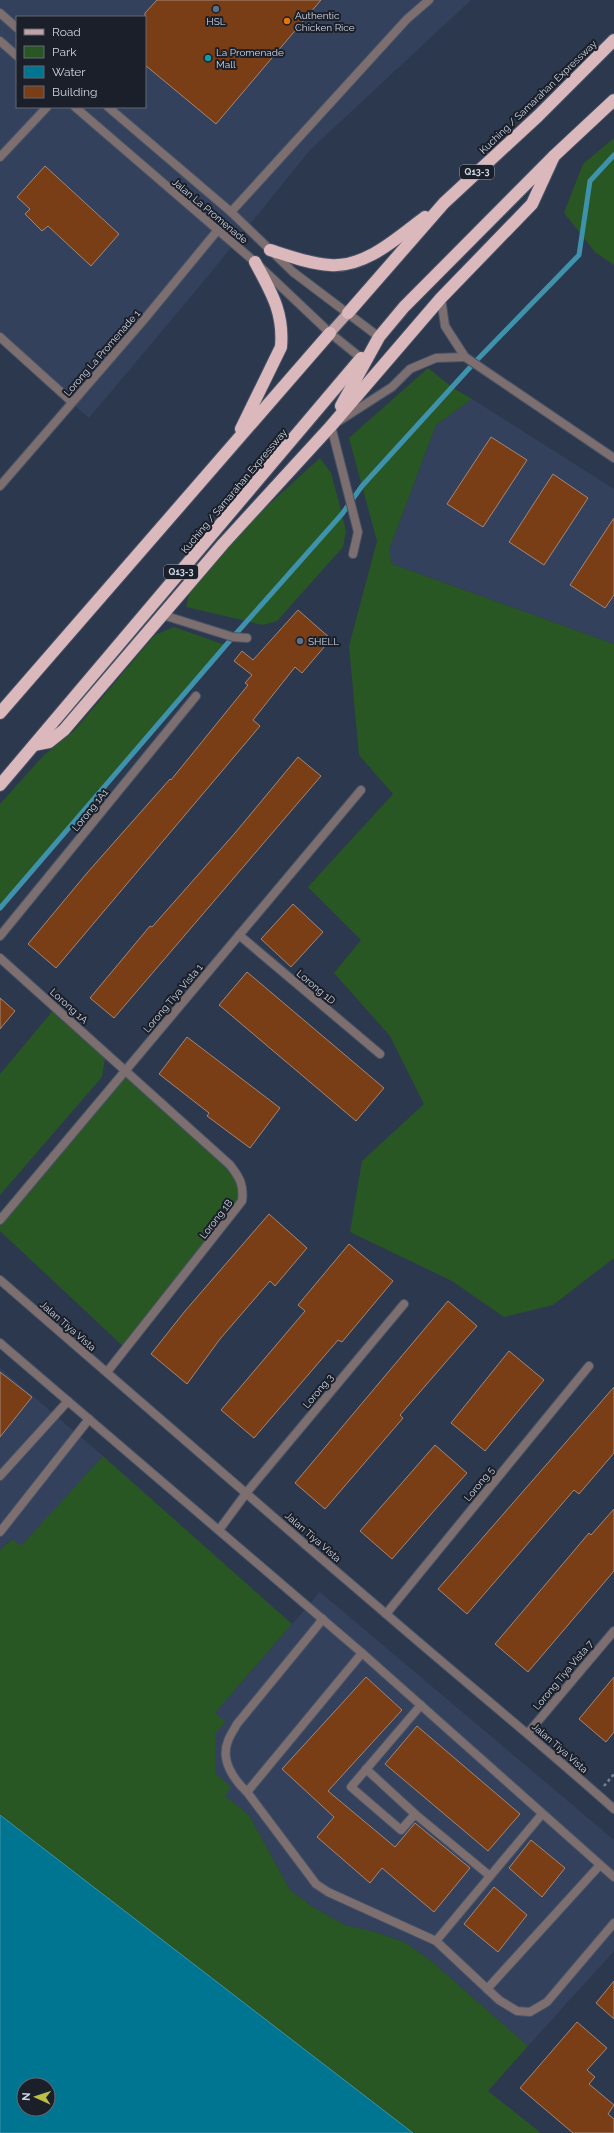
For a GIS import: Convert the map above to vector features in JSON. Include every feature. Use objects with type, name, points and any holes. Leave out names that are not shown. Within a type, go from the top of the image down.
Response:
[{"type":"highway","name":"Kuching / Samarahan Expressway","points":[[348,313],[444,203],[538,116],[614,40]]},
{"type":"highway","name":"Q13-3","points":[[379,337],[404,307],[554,156],[614,100]]},
{"type":"highway","points":[[34,745],[49,742],[64,730],[266,496],[331,426],[441,298],[532,204],[554,156]]},
{"type":"highway","points":[[270,250],[320,264],[331,266],[346,264],[368,256],[387,245],[444,203]]},
{"type":"highway","points":[[233,445],[281,347],[280,316],[255,262]]},
{"type":"highway","name":"Q13-3","points":[[0,713],[330,332]]},
{"type":"highway","points":[[331,426],[379,337]]},
{"type":"highway","name":"Kuching / Samarahan Expressway","points":[[0,785],[361,358]]},
{"type":"main road","name":"Q13-3","points":[[330,332],[348,313]]},
{"type":"main road","name":"Q13-3","points":[[361,358],[379,337]]},
{"type":"street","points":[[231,212],[402,24],[428,0]]},
{"type":"street","points":[[0,13],[16,27]]},
{"type":"street","points":[[0,41],[16,55]]},
{"type":"street","points":[[0,157],[46,108]]},
{"type":"street","name":"Jalan La Promenade","points":[[76,108],[217,231],[255,262],[330,332],[361,358]]},
{"type":"street","name":"Jalan La Promenade","points":[[109,108],[231,212],[293,272],[379,337]]},
{"type":"street","name":"Lorong La Promenade 1","points":[[0,486],[142,322],[217,231]]},
{"type":"street","points":[[441,298],[445,326],[464,357],[614,458]]},
{"type":"street","points":[[0,336],[72,402]]},
{"type":"street","points":[[353,554],[358,532],[331,426],[392,387],[410,369],[436,358],[464,357]]},
{"type":"street","points":[[163,615],[236,638],[247,638]]},
{"type":"street","name":"Lorong 1A1","points":[[0,936],[196,696]]},
{"type":"street","name":"Lorong Tiya Vista 1","points":[[0,1220],[361,790]]},
{"type":"street","name":"Lorong 1D","points":[[239,935],[380,1054]]},
{"type":"street","name":"Lorong 1A","points":[[0,958],[126,1070]]},
{"type":"street","name":"Lorong 1B","points":[[106,1372],[242,1201],[244,1189],[241,1178],[230,1165],[126,1070]]},
{"type":"street","name":"Jalan Tiya Vista","points":[[0,1280],[247,1492],[386,1614],[528,1732],[614,1809]]},
{"type":"street","name":"Lorong 3","points":[[219,1530],[247,1492],[404,1304]]},
{"type":"street","points":[[2,1347],[68,1401],[323,1619],[614,1877]]},
{"type":"street","name":"Lorong 5","points":[[386,1614],[589,1366]]},
{"type":"street","points":[[0,1476],[68,1401]]},
{"type":"street","points":[[0,1532],[88,1419]]},
{"type":"street","points":[[323,1619],[238,1724],[227,1742],[227,1766],[238,1783],[247,1792],[316,1884],[328,1892],[436,1941],[499,2000],[517,2011],[530,2012],[546,2002],[614,1923]]},
{"type":"street","name":"Lorong Tiya Vista 7","points":[[528,1732],[614,1631]]},
{"type":"street","points":[[247,1792],[362,1653]]},
{"type":"street","points":[[415,1814],[401,1830],[350,1787],[421,1705]]},
{"type":"street","points":[[366,1769],[415,1814],[490,1876]]},
{"type":"street","points":[[436,1941],[542,1814]]},
{"type":"street","points":[[487,1989],[600,1865]]},
{"type":"shaded area","points":[[0,0],[471,0],[310,150],[208,276],[89,418],[0,339]]},
{"type":"shaded area","points":[[472,399],[614,489],[614,644],[392,564],[389,550],[436,425]]},
{"type":"shaded area","points":[[0,1368],[103,1456],[21,1547],[11,1539],[0,1550]]},
{"type":"shaded area","points":[[320,1592],[614,1840],[614,1951],[528,2046],[430,1960],[404,1942],[375,1932],[345,1925],[313,1907],[290,1890],[249,1815],[224,1796],[215,1773],[215,1713]]},
{"type":"green space","points":[[614,138],[614,265],[595,252],[564,213],[583,164]]},
{"type":"green space","points":[[428,368],[453,388],[472,399],[436,425],[389,550],[392,564],[614,644],[614,1258],[553,1305],[504,1317],[452,1281],[350,1232],[362,1161],[424,1104],[390,1036],[334,973],[361,940],[308,887],[393,794],[359,755],[349,646],[377,541],[349,438]]},
{"type":"green space","points":[[320,458],[331,473],[342,514],[346,531],[343,547],[277,621],[263,625],[186,607],[190,591],[253,519]]},
{"type":"green space","points":[[174,627],[225,645],[0,908],[0,804],[44,755],[74,731],[155,635]]},
{"type":"green space","points":[[56,1007],[106,1052],[102,1077],[0,1195],[0,1074]]},
{"type":"green space","points":[[126,1070],[241,1178],[242,1201],[125,1348],[0,1231],[0,1220]]},
{"type":"green space","points":[[103,1456],[292,1624],[215,1713],[226,1722],[215,1733],[215,1773],[231,1787],[225,1796],[249,1815],[290,1890],[313,1907],[345,1925],[375,1932],[404,1942],[430,1960],[528,2046],[488,2091],[541,2133],[412,2133],[0,1815],[0,1550],[12,1539],[21,1546]]},
{"type":"water","points":[[0,1815],[413,2133],[0,2133]]},
{"type":"building","name":"La Promenade Mall","points":[[157,0],[321,0],[216,124],[146,66],[145,13]]},
{"type":"building","points":[[45,166],[119,234],[91,266],[48,226],[42,231],[25,214],[30,209],[17,197]]},
{"type":"building","points":[[491,437],[527,460],[483,527],[447,504]]},
{"type":"building","points":[[553,474],[588,498],[544,565],[509,542]]},
{"type":"building","points":[[614,518],[614,595],[605,608],[570,585]]},
{"type":"building","points":[[298,610],[331,639],[302,673],[295,667],[253,720],[260,726],[56,968],[28,944],[87,873],[170,779],[171,780],[248,685],[245,683],[252,675],[234,661],[242,651],[253,660]]},
{"type":"building","points":[[298,757],[321,776],[114,1018],[90,998],[150,926],[152,927],[235,833]]},
{"type":"building","points":[[293,904],[323,932],[291,967],[261,939]]},
{"type":"building","points":[[247,972],[384,1088],[356,1121],[219,1005]]},
{"type":"building","points":[[0,998],[15,1011],[0,1029]]},
{"type":"building","points":[[187,1037],[280,1108],[250,1148],[207,1116],[209,1113],[159,1074]]},
{"type":"building","points":[[269,1214],[307,1248],[275,1286],[270,1281],[220,1339],[187,1384],[151,1354],[185,1311]]},
{"type":"building","points":[[349,1244],[393,1281],[342,1342],[338,1340],[254,1438],[221,1410],[305,1311],[298,1305]]},
{"type":"building","points":[[448,1301],[477,1326],[400,1415],[403,1418],[325,1509],[295,1483]]},
{"type":"building","points":[[509,1351],[544,1380],[485,1451],[451,1423]]},
{"type":"building","points":[[0,1372],[32,1397],[0,1437]]},
{"type":"building","points":[[614,1387],[614,1453],[579,1494],[574,1490],[467,1614],[438,1589]]},
{"type":"building","points":[[435,1445],[467,1473],[392,1559],[360,1531]]},
{"type":"building","points":[[614,1509],[614,1571],[528,1672],[495,1644],[589,1533],[591,1535]]},
{"type":"building","points":[[366,1677],[402,1710],[328,1791],[395,1847],[415,1823],[470,1868],[434,1912],[382,1868],[370,1883],[317,1837],[334,1817],[282,1769]]},
{"type":"building","points":[[614,1677],[614,1732],[606,1742],[579,1719]]},
{"type":"building","points":[[417,1726],[520,1814],[488,1851],[385,1764]]},
{"type":"building","points":[[531,1840],[565,1868],[542,1897],[509,1868]]},
{"type":"building","points":[[494,1887],[527,1915],[498,1952],[464,1924]]},
{"type":"building","points":[[614,1981],[614,2019],[596,2003]]},
{"type":"building","points":[[577,2022],[607,2048],[587,2070],[595,2077],[589,2084],[614,2105],[608,2114],[614,2119],[614,2133],[573,2133],[520,2088]]},
{"type":"waterway","points":[[0,908],[233,637],[342,514],[362,486],[474,363],[579,255],[590,181],[614,155]]},
{"type":"place","name":"HSL","points":[[216,9]]},
{"type":"place","name":"Authentic Chicken Rice","points":[[287,21]]},
{"type":"place","name":"La Promenade Mall","points":[[208,58]]},
{"type":"place","name":"SHELL","points":[[300,641]]}]
